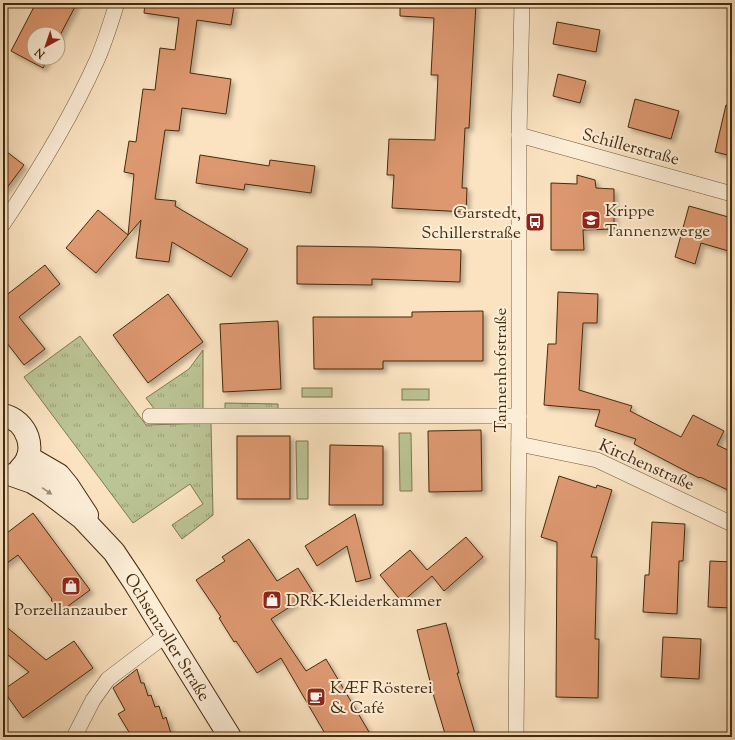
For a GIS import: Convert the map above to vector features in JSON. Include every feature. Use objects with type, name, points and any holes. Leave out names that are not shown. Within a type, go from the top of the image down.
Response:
[{"type":"main road","points":[[5,413],[18,422],[29,437],[30,447],[28,457]]},
{"type":"main road","name":"Ochsenzoller Straße","points":[[7,476],[22,467],[28,457],[59,475],[68,486],[103,540]]},
{"type":"main road","name":"Ochsenzoller Straße","points":[[7,476],[32,482],[48,492],[82,518],[114,552],[230,737]]},
{"type":"street","points":[[3,224],[43,164],[75,104],[97,60],[117,3]]},
{"type":"street","name":"Tannenhofstraße","points":[[516,737],[519,444],[519,135],[522,3]]},
{"type":"street","name":"Schillerstraße","points":[[519,135],[732,194]]},
{"type":"street","points":[[150,416],[519,416]]},
{"type":"street","name":"Kirchenstraße","points":[[519,444],[597,460],[732,524]]},
{"type":"street","points":[[74,737],[93,700],[108,679],[166,635]]},
{"type":"green space","points":[[80,336],[146,425],[211,423],[213,515],[182,539],[172,525],[203,504],[190,484],[133,523],[24,377]]},
{"type":"green space","points":[[203,350],[203,409],[155,410],[146,398],[189,369]]},
{"type":"green space","points":[[302,388],[332,388],[332,397],[302,397]]},
{"type":"green space","points":[[402,389],[429,389],[429,400],[402,400]]},
{"type":"green space","points":[[225,403],[278,404],[278,412],[225,411]]},
{"type":"green space","points":[[399,433],[411,433],[412,491],[400,491]]},
{"type":"green space","points":[[296,441],[308,441],[308,499],[297,499]]},
{"type":"building","points":[[36,3],[77,3],[65,26],[26,26],[26,59],[11,51]]},
{"type":"building","points":[[145,3],[209,3],[234,6],[231,25],[197,20],[190,73],[231,79],[226,114],[182,108],[179,131],[165,130],[155,199],[176,201],[175,206],[248,249],[231,277],[172,242],[169,262],[136,258],[141,220],[96,273],[66,248],[98,210],[128,235],[134,174],[124,172],[129,141],[136,142],[143,89],[155,90],[160,48],[175,50],[179,18],[144,13]]},
{"type":"building","points":[[400,3],[476,3],[469,128],[465,128],[462,188],[467,188],[466,212],[392,208],[394,175],[387,175],[389,139],[435,140],[438,75],[431,75],[434,18],[400,16]]},
{"type":"building","points":[[557,22],[600,30],[596,52],[553,44]]},
{"type":"building","points":[[558,74],[586,81],[580,103],[553,96]]},
{"type":"building","points":[[635,99],[679,111],[671,139],[628,127]]},
{"type":"building","points":[[726,105],[732,106],[732,156],[715,152]]},
{"type":"building","points":[[3,149],[24,165],[3,193]]},
{"type":"building","points":[[200,155],[269,166],[270,160],[315,166],[311,193],[245,184],[244,190],[196,183]]},
{"type":"building","points":[[577,175],[595,180],[596,188],[614,189],[614,229],[583,230],[584,250],[551,250],[551,183],[577,184]]},
{"type":"building","points":[[689,206],[732,218],[732,252],[701,243],[695,264],[675,257]]},
{"type":"building","points":[[297,246],[461,250],[460,282],[372,279],[372,285],[297,284]]},
{"type":"building","points":[[45,265],[60,284],[19,317],[45,349],[24,365],[3,338],[3,296],[4,297]]},
{"type":"building","points":[[558,292],[598,294],[597,323],[583,323],[579,390],[632,406],[630,411],[681,437],[693,415],[724,431],[717,445],[732,452],[732,492],[700,477],[699,478],[634,444],[636,439],[595,426],[600,410],[544,405],[548,344],[556,344]]},
{"type":"building","points":[[168,294],[203,342],[148,383],[113,335]]},
{"type":"building","points":[[483,311],[483,361],[383,361],[383,369],[314,369],[313,317],[412,317],[412,312]]},
{"type":"building","points":[[278,321],[281,389],[223,392],[220,324]]},
{"type":"building","points":[[481,430],[482,491],[429,492],[428,431]]},
{"type":"building","points":[[237,436],[290,436],[290,499],[237,499]]},
{"type":"building","points":[[330,445],[383,446],[383,505],[329,505]]},
{"type":"building","points":[[559,476],[596,488],[597,485],[612,490],[591,557],[597,557],[595,639],[599,639],[598,698],[556,697],[557,542],[541,537]]},
{"type":"building","points":[[33,513],[90,590],[60,612],[51,600],[52,599],[18,555],[3,566],[3,536]]},
{"type":"building","points":[[355,514],[371,578],[356,582],[347,546],[317,566],[305,546]]},
{"type":"building","points":[[652,522],[685,524],[683,561],[679,561],[677,614],[643,612],[645,575],[649,575]]},
{"type":"building","points":[[466,537],[483,557],[444,591],[432,576],[402,602],[380,575],[410,550],[427,570]]},
{"type":"building","points":[[249,539],[277,581],[298,568],[313,592],[271,619],[306,671],[326,659],[372,737],[327,737],[281,658],[257,673],[236,641],[234,642],[219,618],[221,617],[196,580],[225,561],[222,557]]},
{"type":"building","points":[[710,561],[732,562],[732,608],[708,607]]},
{"type":"building","points":[[446,623],[459,673],[457,673],[476,737],[446,737],[434,697],[417,630]]},
{"type":"building","points":[[3,624],[46,660],[74,641],[93,668],[23,718],[3,690],[29,672],[3,651]]},
{"type":"building","points":[[663,637],[701,639],[699,679],[661,677]]},
{"type":"building","points":[[137,669],[141,683],[144,683],[148,696],[151,695],[155,707],[159,706],[163,719],[166,717],[172,737],[132,737],[118,714],[125,710],[113,688]]},
{"type":"place","name":"Krippe Tannenzwerge","points":[[591,220]]},
{"type":"place","name":"Garstedt, Schillerstraße","points":[[535,222]]},
{"type":"place","name":"Porzellanzauber","points":[[71,586]]},
{"type":"place","name":"DRK-Kleiderkammer","points":[[272,600]]},
{"type":"place","name":"KÆF Rösterei & Café","points":[[316,697]]}]
